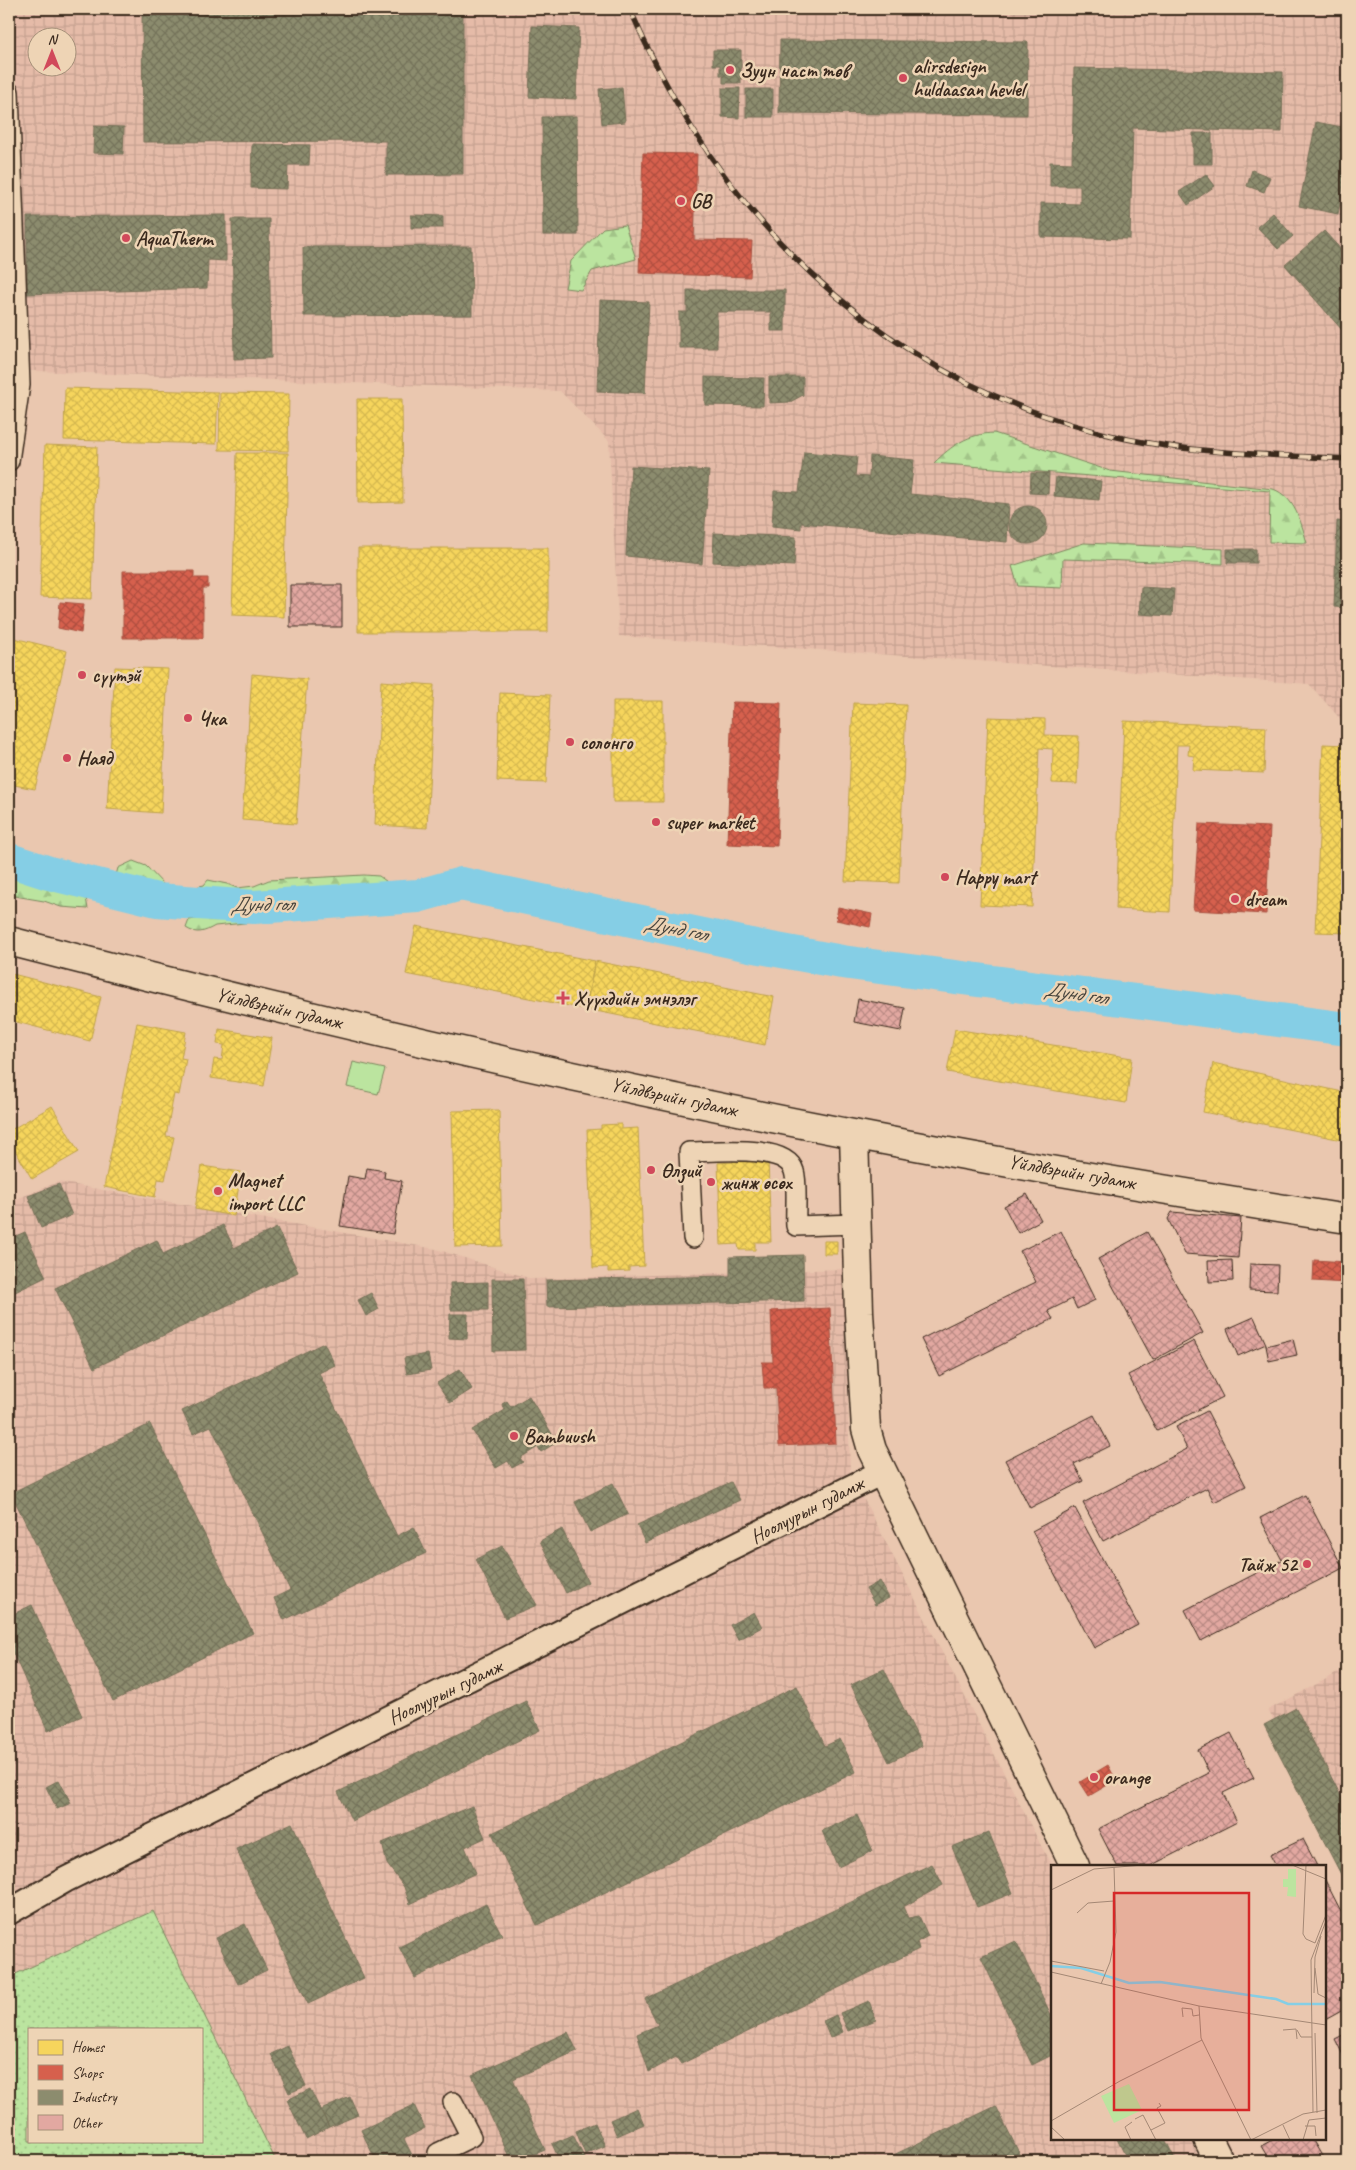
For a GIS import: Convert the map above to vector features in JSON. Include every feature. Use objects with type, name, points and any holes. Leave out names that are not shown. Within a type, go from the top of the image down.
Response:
[{"type":"main road","name":"Yйлдвэрийн гудамж","points":[[9,941],[450,1049],[854,1134],[1347,1219]]},
{"type":"main road","points":[[854,1134],[856,1224],[866,1429],[872,1450],[1075,1865]]},
{"type":"main road","points":[[1209,2140],[1220,2161]]},
{"type":"street","points":[[9,92],[14,387],[9,461]]},
{"type":"street","points":[[693,1238],[689,1152],[764,1152],[786,1158],[794,1171],[796,1226],[856,1224]]},
{"type":"street","name":"Ноолуурын гудамж","points":[[9,1912],[65,1880],[882,1472]]},
{"type":"street","points":[[442,2161],[438,2153],[471,2137],[453,2102]]},
{"type":"shaded area","points":[[9,9],[1347,9],[1347,723],[1344,723],[1309,684],[619,636],[609,441],[560,391],[9,370]]},
{"type":"shaded area","points":[[58,1182],[436,1249],[532,1279],[844,1269],[850,1472],[1051,1865],[1051,2140],[1190,2140],[1201,2161],[9,2161],[9,1202]]},
{"type":"shaded area","points":[[1347,1668],[1347,1858],[1268,1710]]},
{"type":"green space","points":[[625,225],[636,259],[592,271],[581,290],[565,288],[571,261],[603,228]]},
{"type":"green space","points":[[994,433],[1110,471],[1273,489],[1281,493],[1292,504],[1307,543],[1269,542],[1270,491],[934,463],[947,451],[968,438]]},
{"type":"green space","points":[[1084,543],[1223,549],[1223,564],[1063,559],[1062,588],[1018,586],[1012,566]]},
{"type":"green space","points":[[133,861],[146,866],[164,885],[164,892],[132,888],[125,886],[115,879],[118,868]]},
{"type":"green space","points":[[9,871],[57,878],[84,887],[88,909],[61,907],[44,901],[9,895]]},
{"type":"green space","points":[[364,875],[379,876],[390,884],[387,892],[339,893],[322,898],[283,900],[196,900],[188,897],[195,887],[204,885],[208,880],[237,888],[254,886],[269,880]]},
{"type":"green space","points":[[368,905],[334,914],[215,926],[200,932],[186,928],[189,920],[245,912]]},
{"type":"green space","points":[[353,1062],[385,1069],[378,1094],[347,1087]]},
{"type":"green space","points":[[153,1911],[276,2161],[9,2161],[9,1977]]},
{"type":"building: Homes","points":[[65,388],[218,392],[216,444],[64,440]]},
{"type":"building: Homes","points":[[220,393],[289,394],[288,451],[219,450]]},
{"type":"building: Homes","points":[[357,399],[402,399],[403,502],[358,503]]},
{"type":"building: Homes","points":[[45,445],[97,447],[92,599],[40,597]]},
{"type":"building: Homes","points":[[237,453],[288,453],[284,617],[232,615]]},
{"type":"building: Homes","points":[[358,548],[548,548],[548,632],[358,632]]},
{"type":"building: Homes","points":[[14,638],[67,651],[35,789],[9,784],[9,662]]},
{"type":"building: Homes","points":[[115,667],[168,669],[161,813],[107,809]]},
{"type":"building: Homes","points":[[252,674],[307,679],[296,824],[242,820]]},
{"type":"building: Homes","points":[[381,681],[434,685],[427,828],[375,825]]},
{"type":"building: Homes","points":[[500,693],[550,695],[546,783],[497,781]]},
{"type":"building: Homes","points":[[613,701],[663,701],[663,802],[613,802]]},
{"type":"building: Homes","points":[[853,703],[906,705],[899,883],[845,881]]},
{"type":"building: Homes","points":[[988,717],[1045,719],[1045,735],[1079,736],[1077,784],[1052,783],[1053,749],[1039,748],[1032,907],[980,905]]},
{"type":"building: Homes","points":[[1124,721],[1266,727],[1264,773],[1193,770],[1194,756],[1188,755],[1189,745],[1177,745],[1170,912],[1116,909]]},
{"type":"building: Homes","points":[[1323,744],[1347,745],[1347,933],[1315,932]]},
{"type":"building: Homes","points":[[416,926],[595,961],[585,1009],[406,974]]},
{"type":"building: Homes","points":[[595,961],[774,997],[765,1045],[586,1009]]},
{"type":"building: Homes","points":[[9,973],[101,997],[90,1041],[9,1020]]},
{"type":"building: Homes","points":[[137,1023],[186,1032],[181,1058],[186,1059],[179,1095],[174,1094],[166,1136],[174,1137],[165,1180],[158,1179],[155,1197],[104,1187]]},
{"type":"building: Homes","points":[[219,1029],[272,1038],[264,1086],[211,1078],[214,1059],[222,1060],[224,1045],[217,1044]]},
{"type":"building: Homes","points":[[955,1029],[1132,1058],[1126,1103],[947,1072]]},
{"type":"building: Homes","points":[[1213,1063],[1347,1093],[1347,1141],[1203,1112]]},
{"type":"building: Homes","points":[[52,1106],[79,1152],[32,1179],[9,1140],[9,1131]]},
{"type":"building: Homes","points":[[499,1110],[502,1246],[455,1247],[452,1111]]},
{"type":"building: Homes","points":[[621,1124],[621,1129],[638,1128],[644,1266],[629,1267],[629,1271],[608,1272],[608,1267],[593,1268],[587,1130],[601,1129],[601,1125]]},
{"type":"building: Homes","points":[[732,1154],[768,1159],[771,1242],[755,1242],[755,1250],[739,1250],[738,1244],[721,1245],[718,1163],[733,1162]]},
{"type":"building: Homes","name":"Magnet import LLC","points":[[202,1166],[241,1172],[234,1216],[195,1209]]},
{"type":"building: Homes","points":[[824,1241],[837,1241],[837,1254],[824,1254]]},
{"type":"building: Shops","points":[[643,153],[697,154],[694,240],[752,241],[750,277],[639,273]]},
{"type":"building: Shops","points":[[123,571],[194,571],[194,578],[208,578],[208,588],[203,588],[203,638],[123,638]]},
{"type":"building: Shops","points":[[60,602],[84,604],[81,633],[58,628]]},
{"type":"building: Shops","points":[[732,702],[781,703],[777,846],[727,844]]},
{"type":"building: Shops","points":[[1199,824],[1270,827],[1266,914],[1193,910]]},
{"type":"building: Shops","points":[[838,907],[872,914],[870,927],[836,920]]},
{"type":"building: Shops","points":[[1314,1260],[1347,1262],[1346,1283],[1313,1281]]},
{"type":"building: Shops","points":[[830,1308],[836,1443],[779,1446],[776,1388],[764,1388],[762,1362],[773,1362],[771,1311]]},
{"type":"building: Shops","points":[[1108,1765],[1116,1780],[1089,1796],[1080,1782]]},
{"type":"building: Industry","points":[[142,9],[463,9],[463,174],[386,175],[386,141],[143,142]]},
{"type":"building: Industry","points":[[880,9],[1182,9],[1182,12],[880,11]]},
{"type":"building: Industry","points":[[532,26],[579,28],[576,99],[529,97]]},
{"type":"building: Industry","name":"alirsdesign huldaasan hevlel","points":[[780,40],[1028,42],[1027,115],[779,113]]},
{"type":"building: Industry","name":"Зуун наст төв","points":[[713,50],[741,50],[741,83],[723,83],[723,75],[720,75],[720,65],[713,65]]},
{"type":"building: Industry","points":[[1074,68],[1283,72],[1282,132],[1133,128],[1130,239],[1041,237],[1041,203],[1080,204],[1080,186],[1050,186],[1050,162],[1072,163]]},
{"type":"building: Industry","points":[[622,87],[625,122],[602,124],[599,89]]},
{"type":"building: Industry","points":[[722,88],[740,88],[739,118],[722,117]]},
{"type":"building: Industry","points":[[746,89],[773,89],[773,117],[746,117]]},
{"type":"building: Industry","points":[[577,116],[578,235],[543,235],[542,117]]},
{"type":"building: Industry","points":[[1316,122],[1347,128],[1347,167],[1338,214],[1299,206]]},
{"type":"building: Industry","points":[[94,126],[124,127],[123,154],[93,153]]},
{"type":"building: Industry","points":[[1193,133],[1212,133],[1212,164],[1193,164]]},
{"type":"building: Industry","points":[[252,144],[310,145],[309,165],[288,165],[287,189],[251,188]]},
{"type":"building: Industry","points":[[1252,170],[1270,177],[1264,192],[1247,186]]},
{"type":"building: Industry","points":[[1206,174],[1215,186],[1188,205],[1179,192]]},
{"type":"building: Industry","points":[[1273,213],[1293,236],[1278,249],[1257,227]]},
{"type":"building: Industry","name":"AquaTherm","points":[[226,215],[226,261],[208,260],[207,288],[27,294],[27,217]]},
{"type":"building: Industry","points":[[411,215],[443,216],[443,228],[411,228]]},
{"type":"building: Industry","points":[[232,219],[269,219],[271,358],[234,359]]},
{"type":"building: Industry","points":[[1324,231],[1347,256],[1347,328],[1343,331],[1285,265]]},
{"type":"building: Industry","points":[[471,246],[472,315],[304,316],[303,247]]},
{"type":"building: Industry","points":[[687,290],[785,290],[785,331],[771,331],[771,312],[717,312],[717,348],[679,348],[679,312],[687,312]]},
{"type":"building: Industry","points":[[600,300],[649,302],[645,393],[597,391]]},
{"type":"building: Industry","points":[[705,377],[764,378],[763,406],[705,405]]},
{"type":"building: Industry","points":[[769,377],[803,377],[803,395],[790,402],[769,403]]},
{"type":"building: Industry","points":[[804,452],[857,457],[855,476],[869,477],[870,456],[914,460],[910,494],[1009,504],[1007,542],[801,523],[801,529],[772,526],[774,491],[799,492]]},
{"type":"building: Industry","points":[[631,466],[709,471],[702,564],[626,556]]},
{"type":"building: Industry","points":[[1031,473],[1049,473],[1048,494],[1030,493]]},
{"type":"building: Industry","points":[[1056,477],[1101,481],[1099,500],[1054,496]]},
{"type":"building: Industry","points":[[1028,506],[1041,512],[1047,525],[1041,538],[1028,544],[1015,538],[1009,525],[1015,512]]},
{"type":"building: Industry","points":[[1337,521],[1347,522],[1347,608],[1334,607]]},
{"type":"building: Industry","points":[[714,533],[796,537],[794,566],[713,562]]},
{"type":"building: Industry","points":[[1227,549],[1256,549],[1256,563],[1227,563]]},
{"type":"building: Industry","points":[[1141,587],[1174,589],[1172,616],[1139,614]]},
{"type":"building: Industry","points":[[59,1184],[72,1215],[41,1228],[28,1196]]},
{"type":"building: Industry","points":[[223,1225],[234,1248],[277,1228],[298,1272],[94,1368],[55,1288],[157,1240],[163,1254]]},
{"type":"building: Industry","points":[[25,1232],[46,1277],[9,1295],[9,1239]]},
{"type":"building: Industry","points":[[803,1255],[804,1301],[547,1307],[546,1280],[730,1276],[730,1257]]},
{"type":"building: Industry","points":[[492,1279],[523,1279],[525,1350],[493,1351]]},
{"type":"building: Industry","points":[[488,1282],[488,1310],[451,1310],[450,1283]]},
{"type":"building: Industry","points":[[371,1293],[379,1309],[366,1316],[358,1300]]},
{"type":"building: Industry","points":[[450,1314],[468,1314],[467,1339],[449,1338]]},
{"type":"building: Industry","points":[[324,1343],[335,1365],[319,1373],[397,1536],[414,1527],[426,1553],[284,1620],[274,1598],[290,1590],[211,1426],[193,1434],[182,1411]]},
{"type":"building: Industry","points":[[428,1354],[431,1370],[407,1374],[404,1358]]},
{"type":"building: Industry","points":[[460,1369],[472,1389],[450,1403],[437,1383]]},
{"type":"building: Industry","name":"Bambuush","points":[[529,1396],[557,1442],[541,1452],[538,1447],[520,1458],[523,1462],[512,1468],[508,1461],[496,1468],[472,1430],[505,1410],[502,1404],[507,1401],[511,1407]]},
{"type":"building: Industry","points":[[150,1424],[253,1633],[113,1701],[11,1493]]},
{"type":"building: Industry","points":[[731,1482],[740,1500],[645,1543],[637,1525]]},
{"type":"building: Industry","points":[[613,1483],[628,1514],[590,1532],[575,1502]]},
{"type":"building: Industry","points":[[562,1529],[588,1582],[566,1593],[540,1541]]},
{"type":"building: Industry","points":[[502,1546],[537,1605],[505,1618],[476,1559]]},
{"type":"building: Industry","points":[[880,1581],[889,1598],[875,1605],[866,1589]]},
{"type":"building: Industry","points":[[32,1605],[82,1716],[48,1731],[9,1644],[9,1616]]},
{"type":"building: Industry","points":[[754,1612],[762,1627],[738,1640],[730,1625]]},
{"type":"building: Industry","points":[[884,1669],[922,1746],[889,1762],[851,1685]]},
{"type":"building: Industry","points":[[797,1686],[825,1746],[840,1739],[856,1772],[537,1925],[492,1833]]},
{"type":"building: Industry","points":[[1347,1686],[1347,1702],[1341,1690]]},
{"type":"building: Industry","points":[[526,1701],[540,1730],[352,1821],[338,1792]]},
{"type":"building: Industry","points":[[1296,1708],[1347,1808],[1347,1886],[1264,1725]]},
{"type":"building: Industry","points":[[59,1780],[71,1803],[57,1809],[46,1787]]},
{"type":"building: Industry","points":[[472,1806],[485,1838],[465,1847],[476,1873],[410,1904],[404,1887],[387,1864],[382,1843]]},
{"type":"building: Industry","points":[[857,1815],[873,1851],[838,1867],[822,1831]]},
{"type":"building: Industry","points":[[292,1823],[364,1978],[308,2004],[236,1849]]},
{"type":"building: Industry","points":[[989,1832],[1013,1893],[977,1907],[952,1847]]},
{"type":"building: Industry","points":[[932,1864],[943,1885],[903,1907],[908,1918],[919,1916],[928,1936],[917,1942],[919,1949],[681,2064],[676,2057],[649,2072],[637,2034],[658,2025],[645,1999]]},
{"type":"building: Industry","points":[[486,1904],[502,1935],[415,1978],[399,1947]]},
{"type":"building: Industry","points":[[245,1924],[267,1970],[238,1984],[216,1938]]},
{"type":"building: Industry","points":[[1016,1941],[1051,2015],[1051,2056],[1032,2065],[981,1957]]},
{"type":"building: Industry","points":[[869,2001],[876,2020],[848,2031],[840,2013]]},
{"type":"building: Industry","points":[[836,2015],[843,2032],[830,2038],[823,2021]]},
{"type":"building: Industry","points":[[568,2032],[577,2051],[513,2079],[545,2150],[518,2161],[511,2161],[472,2075]]},
{"type":"building: Industry","points":[[288,2046],[306,2086],[289,2093],[271,2054]]},
{"type":"building: Industry","points":[[310,2089],[329,2127],[306,2139],[287,2100]]},
{"type":"building: Industry","points":[[350,2097],[358,2115],[329,2127],[321,2110]]},
{"type":"building: Industry","points":[[414,2105],[425,2128],[404,2139],[415,2161],[376,2161],[361,2130]]},
{"type":"building: Industry","points":[[996,2106],[1023,2161],[881,2161]]},
{"type":"building: Industry","points":[[637,2108],[644,2124],[617,2136],[610,2120]]},
{"type":"building: Industry","points":[[595,2123],[605,2146],[585,2154],[576,2131]]},
{"type":"building: Industry","points":[[573,2135],[586,2161],[560,2161],[552,2144]]},
{"type":"building: Industry","points":[[1118,2140],[1166,2140],[1176,2161],[1128,2161]]},
{"type":"building: Industry","points":[[360,2155],[363,2161],[348,2161]]},
{"type":"building: Other","points":[[290,585],[342,585],[342,627],[290,627]]},
{"type":"building: Other","points":[[858,999],[905,1008],[901,1031],[854,1022]]},
{"type":"building: Other","points":[[367,1168],[385,1171],[384,1178],[402,1181],[393,1234],[340,1226],[348,1176],[365,1179]]},
{"type":"building: Other","points":[[1027,1194],[1041,1220],[1018,1233],[1004,1206]]},
{"type":"building: Other","points":[[1172,1212],[1241,1218],[1238,1258],[1185,1254],[1168,1219]]},
{"type":"building: Other","points":[[1061,1231],[1095,1300],[1077,1309],[1072,1299],[1048,1311],[1053,1319],[939,1376],[921,1339],[1036,1282],[1020,1251]]},
{"type":"building: Other","points":[[1147,1232],[1203,1333],[1153,1360],[1098,1259]]},
{"type":"building: Other","points":[[1232,1260],[1233,1281],[1209,1282],[1208,1261]]},
{"type":"building: Other","points":[[1250,1264],[1278,1265],[1277,1291],[1249,1290]]},
{"type":"building: Other","points":[[1254,1317],[1266,1344],[1238,1356],[1227,1329]]},
{"type":"building: Other","points":[[1293,1339],[1297,1355],[1269,1361],[1266,1346]]},
{"type":"building: Other","points":[[1194,1341],[1223,1397],[1157,1431],[1128,1375]]},
{"type":"building: Other","points":[[1207,1411],[1246,1486],[1214,1502],[1207,1488],[1103,1541],[1083,1503],[1187,1449],[1176,1427]]},
{"type":"building: Other","points":[[1094,1415],[1110,1446],[1074,1464],[1083,1481],[1030,1508],[1005,1460]]},
{"type":"building: Other","name":"Тайж 52","points":[[1305,1495],[1343,1568],[1201,1641],[1185,1610],[1282,1560],[1260,1518]]},
{"type":"building: Other","points":[[1075,1508],[1138,1625],[1094,1648],[1032,1531]]},
{"type":"building: Other","points":[[1231,1733],[1254,1778],[1223,1793],[1237,1822],[1152,1865],[1116,1865],[1098,1829],[1209,1773],[1198,1750]]},
{"type":"building: Other","points":[[1303,1839],[1316,1865],[1275,1865],[1270,1855]]},
{"type":"building: Other","points":[[1326,1882],[1347,1923],[1347,2014],[1345,2009],[1326,2019]]},
{"type":"building: Other","points":[[1347,2033],[1347,2063],[1335,2039]]},
{"type":"building: Other","points":[[1272,2140],[1313,2140],[1325,2161],[1270,2161],[1261,2146]]},
{"type":"waterway","name":"Дунд гол","points":[[9,860],[49,873],[157,900],[254,907],[418,896],[461,884],[755,946],[842,962],[1347,1029]]},
{"type":"railway","points":[[630,9],[666,84],[709,154],[758,217],[813,275],[874,326],[941,369],[1015,404],[1094,431],[1125,439],[1220,452],[1347,459]]},
{"type":"place","name":"Зуун наст төв","points":[[730,70]]},
{"type":"place","name":"alirsdesign huldaasan hevlel","points":[[903,78]]},
{"type":"place","name":"GB","points":[[681,201]]},
{"type":"place","name":"AquaTherm","points":[[126,238]]},
{"type":"place","name":"сүүтэй","points":[[82,675]]},
{"type":"place","name":"Чка","points":[[188,718]]},
{"type":"place","name":"солонго","points":[[570,742]]},
{"type":"place","name":"Наяд","points":[[67,758]]},
{"type":"place","name":"super market","points":[[656,822]]},
{"type":"place","name":"Happy mart","points":[[945,877]]},
{"type":"place","name":"dream","points":[[1235,899]]},
{"type":"place","name":"Хүүхдийн эмнэлэг","points":[[563,998]]},
{"type":"place","name":"Өлзий","points":[[651,1170]]},
{"type":"place","name":"жинж өсөх","points":[[711,1182]]},
{"type":"place","name":"Magnet import LLC","points":[[218,1191]]},
{"type":"place","name":"Bambuush","points":[[514,1436]]},
{"type":"place","name":"Тайж 52","points":[[1307,1564]]},
{"type":"place","name":"orange","points":[[1094,1777]]}]
